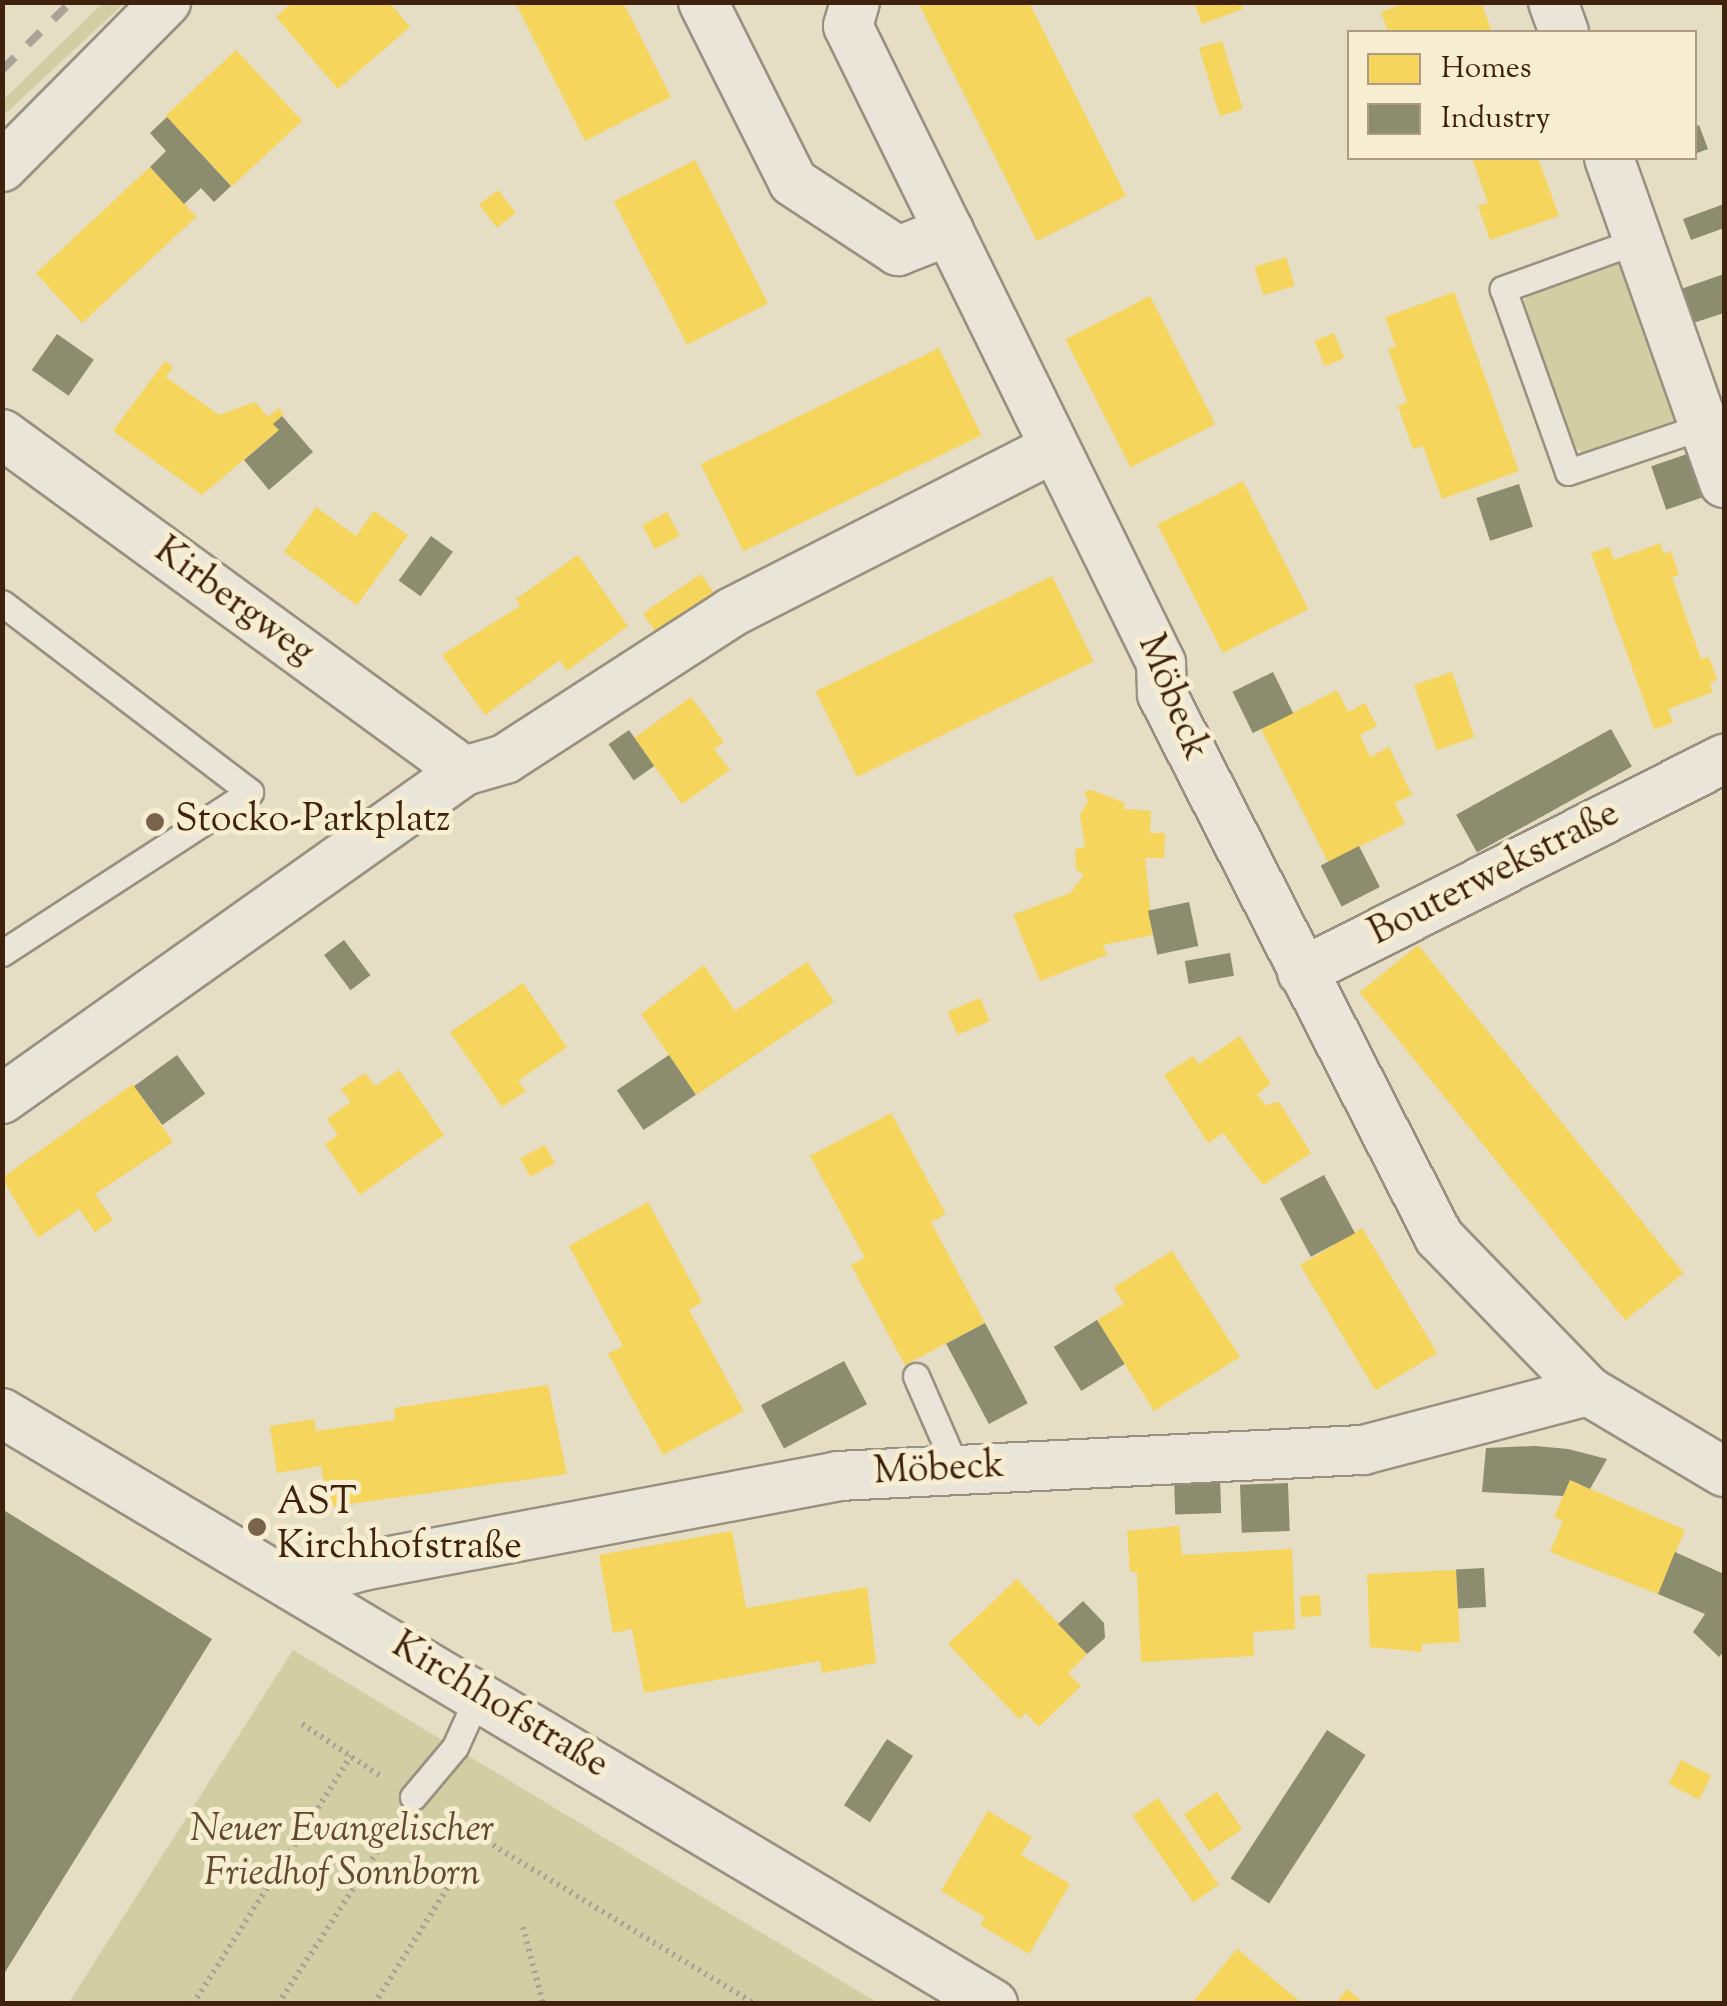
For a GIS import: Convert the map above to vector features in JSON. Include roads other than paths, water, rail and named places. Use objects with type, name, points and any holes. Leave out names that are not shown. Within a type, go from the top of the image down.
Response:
[{"type":"street","points":[[2,167],[166,2]]},
{"type":"street","points":[[703,2],[793,182],[898,251],[949,230]]},
{"type":"street","name":"Möbeck","points":[[855,2],[848,26],[949,230],[960,264],[1161,663],[1162,694],[1439,1237],[1588,1391],[1724,1472]]},
{"type":"street","points":[[1554,2],[1563,30]]},
{"type":"street","points":[[1610,160],[1724,483]]},
{"type":"street","name":"Kirbergweg","points":[[2,434],[464,772]]},
{"type":"street","points":[[2,1100],[464,772],[505,759],[732,612],[1052,449]]},
{"type":"street","name":"Bouterwekstraße","points":[[1302,972],[1712,775]]},
{"type":"street","name":"Möbeck","points":[[294,1585],[362,1566],[838,1476],[1363,1450],[1588,1391]]},
{"type":"street","name":"Kirchhofstraße","points":[[2,1413],[993,2004]]},
{"type":"lane","points":[[1639,240],[1503,289],[1568,472],[1704,426]]},
{"type":"lane","points":[[2,603],[250,792],[2,953]]},
{"type":"lane","points":[[916,1376],[958,1470]]},
{"type":"lane","points":[[413,1796],[455,1748],[479,1694]]},
{"type":"railway","points":[[2,70],[71,2]]},
{"type":"place","name":"Stocko-Parkplatz","points":[[155,822]]},
{"type":"place","name":"AST Kirchhofstraße","points":[[257,1527]]},
{"type":"park label","name":"Neuer Evangelischer Friedhof Sonnborn","points":[[342,1854]]}]
